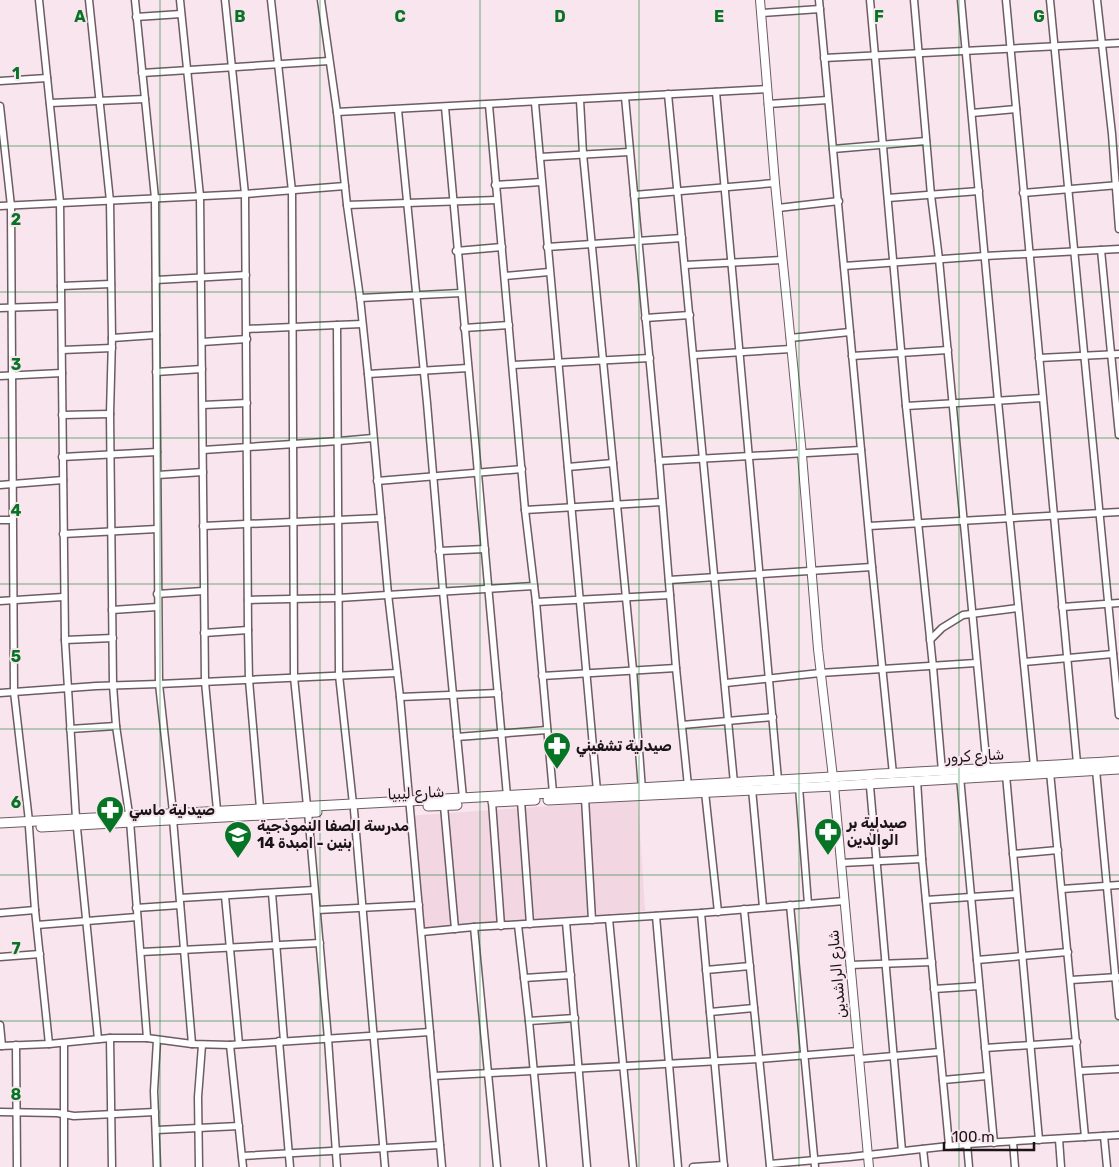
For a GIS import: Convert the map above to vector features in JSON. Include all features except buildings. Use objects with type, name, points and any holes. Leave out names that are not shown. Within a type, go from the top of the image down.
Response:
[{"type":"main road","name":"شارع كرور","points":[[870,779],[893,774],[1119,761]]},
{"type":"main road","name":"شارع كرور","points":[[834,782],[870,779],[917,780],[1119,769]]},
{"type":"main road","name":"شارع ليبيا","points":[[674,790],[688,786],[778,780],[834,782]]},
{"type":"main road","name":"شارع ليبيا","points":[[410,804],[444,806],[585,798],[674,790],[706,792],[799,787],[834,782]]},
{"type":"main road","name":"شارع ليبيا","points":[[0,823],[29,824],[222,812],[339,808],[553,793],[642,792]]},
{"type":"main road","name":"شارع ليبيا","points":[[222,812],[260,808],[308,809]]},
{"type":"main road","name":"شارع ليبيا","points":[[0,829],[29,824]]},
{"type":"street","points":[[39,0],[60,202],[63,598],[65,640],[76,821],[98,1039]]},
{"type":"street","points":[[89,0],[110,201],[113,685],[116,726],[129,818],[147,1038]]},
{"type":"street","points":[[134,0],[155,198],[159,684],[173,815],[192,1044]]},
{"type":"street","points":[[180,0],[200,196],[205,682],[222,812]]},
{"type":"street","points":[[225,0],[245,194],[249,680],[260,808]]},
{"type":"street","points":[[271,0],[292,191],[294,677],[320,943],[337,1167]]},
{"type":"street","points":[[321,0],[338,112],[347,205],[368,374],[422,932],[442,1167]]},
{"type":"street","name":"شارع الراشدين","points":[[760,0],[782,260],[802,454],[820,673],[834,782],[869,1167]]},
{"type":"street","points":[[819,0],[893,774]]},
{"type":"street","points":[[870,0],[906,406],[920,523],[942,771]]},
{"type":"street","points":[[914,0],[931,195],[940,260],[987,769]]},
{"type":"street","points":[[961,0],[1034,766]]},
{"type":"street","points":[[1006,0],[1077,764]]},
{"type":"street","points":[[1050,0],[1119,715]]},
{"type":"street","points":[[1097,0],[1116,134],[1119,229]]},
{"type":"street","points":[[761,13],[820,9]]},
{"type":"street","points":[[136,17],[181,14]]},
{"type":"street","points":[[824,58],[1119,42]]},
{"type":"street","points":[[142,73],[330,61]]},
{"type":"street","points":[[0,81],[47,78]]},
{"type":"street","points":[[338,112],[535,103],[767,89]]},
{"type":"street","points":[[716,92],[778,780]]},
{"type":"street","points":[[668,94],[726,683],[734,783]]},
{"type":"street","points":[[625,97],[688,786]]},
{"type":"street","points":[[50,103],[145,99]]},
{"type":"street","points":[[580,100],[583,154],[633,670],[642,792]]},
{"type":"street","points":[[768,104],[828,100]]},
{"type":"street","points":[[535,103],[598,791]]},
{"type":"street","points":[[488,105],[553,793]]},
{"type":"street","points":[[0,106],[11,206],[14,692],[29,824],[48,1044]]},
{"type":"street","points":[[445,107],[456,251],[507,796]]},
{"type":"street","points":[[972,113],[1016,109]]},
{"type":"street","points":[[398,110],[463,798]]},
{"type":"street","points":[[833,149],[926,141]]},
{"type":"street","points":[[540,156],[629,152]]},
{"type":"street","points":[[495,186],[541,182]]},
{"type":"street","points":[[634,195],[775,183]]},
{"type":"street","points":[[1023,193],[1117,185]]},
{"type":"street","points":[[0,206],[245,194],[345,186]]},
{"type":"street","points":[[888,198],[979,191]]},
{"type":"street","points":[[347,205],[497,200]]},
{"type":"street","points":[[778,208],[839,200]]},
{"type":"street","points":[[547,247],[682,238]]},
{"type":"street","points":[[456,251],[502,247]]},
{"type":"street","points":[[844,266],[1119,249]]},
{"type":"street","points":[[1101,250],[1119,435]]},
{"type":"street","points":[[685,264],[782,260]]},
{"type":"street","points":[[505,276],[549,272]]},
{"type":"street","points":[[156,280],[246,275]]},
{"type":"street","points":[[61,286],[111,284]]},
{"type":"street","points":[[360,298],[461,293]]},
{"type":"street","points":[[0,308],[60,306]]},
{"type":"street","points":[[645,318],[690,315]]},
{"type":"street","points":[[247,329],[362,324]]},
{"type":"street","points":[[337,325],[339,675],[354,807],[384,1167]]},
{"type":"street","points":[[464,328],[509,325]]},
{"type":"street","points":[[790,338],[850,332]]},
{"type":"street","points":[[112,338],[156,335]]},
{"type":"street","points":[[202,342],[247,339]]},
{"type":"street","points":[[62,350],[112,348]]},
{"type":"street","points":[[694,355],[791,349]]},
{"type":"street","points":[[852,356],[948,350]]},
{"type":"street","points":[[1039,358],[1119,354]]},
{"type":"street","points":[[513,365],[650,358]]},
{"type":"street","points":[[368,374],[468,368]]},
{"type":"street","points":[[156,372],[202,369]]},
{"type":"street","points":[[0,376],[62,373]]},
{"type":"street","points":[[906,406],[1042,398]]},
{"type":"street","points":[[203,405],[247,403]]},
{"type":"street","points":[[62,415],[110,414]]},
{"type":"street","points":[[203,450],[339,442],[373,438]]},
{"type":"street","points":[[659,461],[861,450]]},
{"type":"street","points":[[62,457],[157,452]]},
{"type":"street","points":[[568,467],[613,463]]},
{"type":"street","points":[[377,480],[522,469]]},
{"type":"street","points":[[158,475],[202,472]]},
{"type":"street","points":[[0,485],[62,480]]},
{"type":"street","points":[[525,510],[662,502]]},
{"type":"street","points":[[869,526],[1119,512]]},
{"type":"street","points":[[203,526],[381,518]]},
{"type":"street","points":[[0,520],[12,520]]},
{"type":"street","points":[[63,534],[157,529]]},
{"type":"street","points":[[439,551],[485,549]]},
{"type":"street","points":[[669,580],[872,567]]},
{"type":"street","points":[[248,600],[338,598],[534,586]]},
{"type":"street","points":[[157,594],[203,590]]},
{"type":"street","points":[[536,602],[670,595]]},
{"type":"street","points":[[0,601],[63,598]]},
{"type":"street","points":[[1062,607],[1119,603]]},
{"type":"street","points":[[112,610],[157,606]]},
{"type":"street","points":[[930,640],[951,622],[963,615],[972,612],[1018,608]]},
{"type":"street","points":[[204,632],[248,630]]},
{"type":"street","points":[[65,640],[113,638]]},
{"type":"street","points":[[1024,662],[1113,654]]},
{"type":"street","points":[[726,683],[820,673],[976,663]]},
{"type":"street","points":[[542,676],[676,668]]},
{"type":"street","points":[[0,693],[113,685],[396,673]]},
{"type":"street","points":[[400,698],[498,692]]},
{"type":"street","points":[[682,725],[773,716]]},
{"type":"street","points":[[70,728],[116,726]]},
{"type":"street","points":[[457,737],[547,730]]},
{"type":"street","points":[[1096,770],[1117,977],[1119,1016]]},
{"type":"street","points":[[1050,772],[1085,1137]]},
{"type":"street","points":[[1006,775],[1039,1140]]},
{"type":"street","points":[[960,777],[994,1142]]},
{"type":"street","points":[[870,779],[902,1150]]},
{"type":"street","points":[[917,780],[922,859],[949,1145]]},
{"type":"street","points":[[799,787],[808,904]]},
{"type":"street","points":[[752,789],[763,907]]},
{"type":"street","points":[[706,792],[718,912]]},
{"type":"street","points":[[585,798],[592,920]]},
{"type":"street","points":[[521,801],[530,924]]},
{"type":"street","points":[[492,802],[501,926]]},
{"type":"street","points":[[444,806],[456,929]]},
{"type":"street","points":[[1013,854],[1058,850]]},
{"type":"street","points":[[841,863],[922,859]]},
{"type":"street","points":[[1062,889],[1119,885]]},
{"type":"street","points":[[136,908],[225,896],[314,890]]},
{"type":"street","points":[[272,893],[290,1167]]},
{"type":"street","points":[[926,900],[1016,894]]},
{"type":"street","points":[[225,896],[239,1044]]},
{"type":"street","points":[[422,932],[518,924],[718,912],[844,901]]},
{"type":"street","points":[[317,910],[419,905]]},
{"type":"street","points":[[790,905],[815,1167]]},
{"type":"street","points":[[744,909],[770,1165],[949,1145],[1119,1135]]},
{"type":"street","points":[[0,913],[35,910]]},
{"type":"street","points":[[693,1167],[724,1166],[701,913]]},
{"type":"street","points":[[656,916],[678,1167]]},
{"type":"street","points":[[37,925],[137,917]]},
{"type":"street","points":[[609,919],[633,1167]]},
{"type":"street","points":[[566,922],[587,1167]]},
{"type":"street","points":[[518,924],[543,1167]]},
{"type":"street","points":[[474,927],[497,1167]]},
{"type":"street","points":[[141,952],[230,946],[320,943]]},
{"type":"street","points":[[976,960],[1068,952]]},
{"type":"street","points":[[0,957],[40,954]]},
{"type":"street","points":[[850,965],[932,962]]},
{"type":"street","points":[[706,970],[750,966]]},
{"type":"street","points":[[524,978],[571,975]]},
{"type":"street","points":[[1071,980],[1117,977]]},
{"type":"street","points":[[934,989],[979,986]]},
{"type":"street","points":[[710,1012],[754,1008]]},
{"type":"street","points":[[529,1021],[575,1018]]},
{"type":"street","points":[[0,1025],[1,1046],[64,1043],[110,1038],[147,1038],[202,1045],[230,1045],[430,1032]]},
{"type":"street","points":[[110,1038],[112,1167]]},
{"type":"street","points":[[156,1040],[154,1091],[157,1167]]},
{"type":"street","points":[[985,1048],[1077,1042]]},
{"type":"street","points":[[64,1043],[64,1167]]},
{"type":"street","points":[[16,1045],[16,1167]]},
{"type":"street","points":[[199,1167],[198,1097],[202,1045]]},
{"type":"street","points":[[230,1045],[243,1167]]},
{"type":"street","points":[[434,1076],[804,1056],[895,1056],[940,1052]]},
{"type":"street","points":[[1080,1072],[1119,1069]]},
{"type":"street","points":[[943,1080],[987,1076]]},
{"type":"street","points":[[0,1112],[111,1115],[155,1112]]},
{"type":"street","points":[[157,1130],[239,1126]]},
{"type":"street","points":[[1104,1136],[1107,1167]]},
{"type":"street","points":[[1059,1139],[1061,1167]]},
{"type":"street","points":[[1013,1142],[1015,1167]]},
{"type":"street","points":[[967,1144],[969,1167]]},
{"type":"street","points":[[242,1156],[440,1146]]},
{"type":"street","points":[[923,1148],[925,1167]]},
{"type":"shaded area","points":[[638,800],[645,911],[416,929],[407,816]]},
{"type":"place","name":"صيدلية تشفيني","points":[[557,770]]},
{"type":"place","name":"صيدلية ماسي","points":[[110,834]]},
{"type":"place","name":"صيدلية بر الوالدين","points":[[828,856]]},
{"type":"place","name":"مدرسة الصفا النموذجية بنين - امبدة 14","points":[[238,859]]}]
